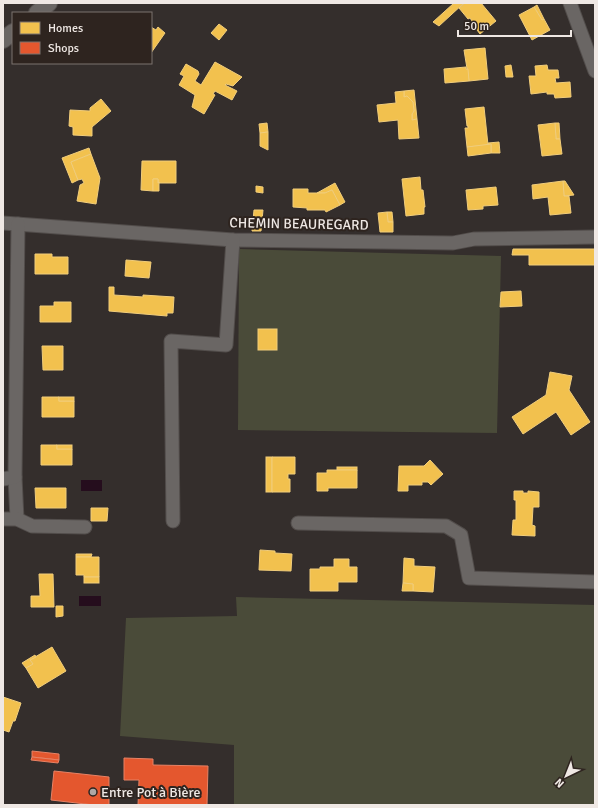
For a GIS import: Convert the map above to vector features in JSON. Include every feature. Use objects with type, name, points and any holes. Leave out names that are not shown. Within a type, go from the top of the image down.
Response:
[{"type":"street","points":[[38,12],[49,3]]},
{"type":"street","points":[[570,3],[595,71]]},
{"type":"street","points":[[3,40],[12,33]]},
{"type":"street","name":"CHEMIN BEAUREGARD","points":[[3,223],[233,240],[453,243],[474,239],[595,237]]},
{"type":"street","points":[[17,519],[9,478],[18,224]]},
{"type":"street","points":[[173,521],[171,341],[226,345],[233,240]]},
{"type":"street","points":[[3,519],[17,519],[32,526],[85,527]]},
{"type":"street","points":[[298,523],[446,526],[460,535],[469,578],[595,582]]},
{"type":"green space","points":[[239,249],[501,256],[497,433],[238,430]]},
{"type":"green space","points":[[236,597],[595,605],[595,805],[234,805],[234,745],[120,736],[126,618],[237,616]]},
{"type":"shaded area","points":[[81,480],[102,480],[102,491],[81,491]]},
{"type":"shaded area","points":[[79,596],[101,596],[101,606],[79,606]]},
{"type":"building: Homes","points":[[454,3],[464,3],[439,26],[433,22]]},
{"type":"building: Homes","points":[[465,3],[481,3],[496,21],[480,34],[471,22],[472,21],[470,18],[468,19],[459,8]]},
{"type":"building: Homes","points":[[537,5],[544,19],[542,20],[534,7]]},
{"type":"building: Homes","points":[[534,7],[542,20],[544,19],[550,30],[532,40],[519,15]]},
{"type":"building: Homes","points":[[219,24],[227,30],[219,40],[211,33]]},
{"type":"building: Homes","points":[[158,27],[165,33],[152,52],[152,28],[156,30]]},
{"type":"building: Homes","points":[[485,48],[488,79],[469,81],[464,50]]},
{"type":"building: Homes","points":[[215,62],[242,77],[233,86],[225,85],[237,91],[232,100],[215,91],[213,94],[215,95],[204,114],[192,107],[195,95],[179,85],[184,76],[180,74],[186,64],[198,71],[199,74],[195,81],[201,85]]},
{"type":"building: Homes","points":[[511,65],[513,77],[506,77],[505,66]]},
{"type":"building: Homes","points":[[547,65],[548,70],[558,70],[559,78],[555,78],[556,83],[570,82],[571,97],[555,98],[554,94],[547,94],[547,92],[531,94],[529,76],[536,76],[535,66]]},
{"type":"building: Homes","points":[[466,67],[466,69],[468,69],[469,81],[445,83],[444,69]]},
{"type":"building: Homes","points":[[414,90],[417,119],[412,120],[412,114],[414,111],[413,102],[407,96],[404,97],[404,91]]},
{"type":"building: Homes","points":[[404,91],[404,97],[407,96],[413,102],[414,111],[412,114],[412,120],[417,119],[419,138],[399,139],[398,120],[379,122],[377,105],[396,103],[395,92]]},
{"type":"building: Homes","points":[[101,99],[111,111],[92,127],[92,136],[73,135],[73,127],[69,126],[70,110],[90,111],[90,108]]},
{"type":"building: Homes","points":[[484,107],[488,145],[467,147],[465,128],[468,128],[468,126],[465,109]]},
{"type":"building: Homes","points":[[267,123],[268,132],[260,133],[259,124]]},
{"type":"building: Homes","points":[[555,123],[559,123],[560,139],[556,139]]},
{"type":"building: Homes","points":[[555,123],[556,139],[560,139],[562,154],[542,156],[538,125]]},
{"type":"building: Homes","points":[[268,132],[268,150],[260,146],[260,133]]},
{"type":"building: Homes","points":[[499,142],[500,153],[491,153],[491,144],[488,145],[488,143]]},
{"type":"building: Homes","points":[[491,144],[491,153],[468,156],[467,147]]},
{"type":"building: Homes","points":[[89,148],[91,154],[71,162],[78,180],[72,183],[62,158]]},
{"type":"building: Homes","points":[[91,154],[100,178],[96,204],[77,201],[80,185],[84,183],[82,179],[78,180],[71,162]]},
{"type":"building: Homes","points":[[142,161],[176,161],[176,183],[158,183],[158,179],[153,179],[153,191],[141,190]]},
{"type":"building: Homes","points":[[420,177],[425,207],[424,214],[406,216],[402,179]]},
{"type":"building: Homes","points":[[153,179],[158,179],[159,191],[153,191]]},
{"type":"building: Homes","points":[[563,181],[565,181],[574,195],[564,196]]},
{"type":"building: Homes","points":[[563,181],[564,196],[569,196],[571,213],[550,215],[548,197],[533,199],[532,185]]},
{"type":"building: Homes","points":[[335,183],[345,202],[340,205],[332,190],[325,193],[317,193]]},
{"type":"building: Homes","points":[[256,186],[263,187],[263,193],[256,192]]},
{"type":"building: Homes","points":[[496,187],[498,205],[483,206],[483,209],[468,210],[466,190]]},
{"type":"building: Homes","points":[[293,189],[308,189],[308,193],[325,193],[332,190],[340,205],[326,212],[325,210],[307,210],[307,208],[293,207]]},
{"type":"building: Homes","points":[[254,210],[263,210],[261,231],[252,231]]},
{"type":"building: Homes","points":[[387,212],[392,212],[393,222],[388,222]]},
{"type":"building: Homes","points":[[387,212],[388,222],[393,222],[393,232],[380,232],[378,213]]},
{"type":"building: Homes","points":[[513,249],[595,249],[595,265],[529,265],[529,255],[512,255]]},
{"type":"building: Homes","points":[[35,254],[52,254],[52,257],[68,257],[68,274],[35,274]]},
{"type":"building: Homes","points":[[126,260],[151,262],[149,278],[125,276]]},
{"type":"building: Homes","points":[[109,287],[114,287],[114,295],[174,297],[173,313],[167,313],[167,316],[109,311]]},
{"type":"building: Homes","points":[[521,291],[522,306],[500,307],[501,292]]},
{"type":"building: Homes","points":[[54,302],[71,302],[71,322],[40,322],[40,306],[54,306]]},
{"type":"building: Homes","points":[[258,329],[277,329],[277,350],[258,350]]},
{"type":"building: Homes","points":[[42,346],[63,346],[63,370],[43,370]]},
{"type":"building: Homes","points":[[550,372],[572,376],[569,390],[590,422],[571,435],[556,412],[523,434],[512,417],[546,395]]},
{"type":"building: Homes","points":[[42,397],[59,397],[59,401],[74,401],[74,417],[42,417]]},
{"type":"building: Homes","points":[[59,397],[74,397],[74,401],[59,401]]},
{"type":"building: Homes","points":[[41,445],[57,445],[57,449],[72,449],[72,465],[41,465]]},
{"type":"building: Homes","points":[[57,445],[72,445],[72,449],[57,449]]},
{"type":"building: Homes","points":[[266,457],[272,457],[272,492],[266,492]]},
{"type":"building: Homes","points":[[272,457],[295,457],[295,474],[288,474],[288,479],[290,479],[290,492],[272,492]]},
{"type":"building: Homes","points":[[430,460],[443,474],[431,485],[428,482],[422,482],[422,485],[408,485],[408,491],[398,491],[399,466],[424,466]]},
{"type":"building: Homes","points":[[337,467],[357,467],[357,470],[337,470]]},
{"type":"building: Homes","points":[[327,470],[357,470],[357,488],[328,488],[328,491],[317,491],[317,473],[327,473]]},
{"type":"building: Homes","points":[[35,488],[66,488],[66,508],[36,508]]},
{"type":"building: Homes","points":[[514,491],[523,491],[523,493],[528,493],[528,491],[539,492],[539,507],[533,507],[532,525],[535,526],[535,536],[512,535],[513,520],[516,520],[516,500],[514,500]]},
{"type":"building: Homes","points":[[91,508],[108,508],[107,521],[91,521]]},
{"type":"building: Homes","points":[[260,550],[292,554],[291,571],[259,570]]},
{"type":"building: Homes","points":[[76,554],[92,554],[91,557],[76,557]]},
{"type":"building: Homes","points":[[76,557],[99,557],[99,577],[84,577],[84,575],[76,575]]},
{"type":"building: Homes","points":[[404,558],[414,559],[414,566],[435,567],[433,592],[413,591],[413,584],[403,583]]},
{"type":"building: Homes","points":[[334,559],[349,559],[349,567],[357,567],[357,582],[338,582],[338,591],[310,591],[310,569],[334,567]]},
{"type":"building: Homes","points":[[39,574],[53,574],[54,607],[31,607],[31,596],[40,596]]},
{"type":"building: Homes","points":[[84,577],[99,577],[99,583],[84,583]]},
{"type":"building: Homes","points":[[403,583],[413,584],[413,591],[402,591]]},
{"type":"building: Homes","points":[[56,606],[63,606],[63,616],[56,617]]},
{"type":"building: Homes","points":[[52,647],[66,671],[38,688],[26,668],[33,664],[30,660]]},
{"type":"building: Homes","points":[[35,655],[36,657],[30,660],[33,664],[26,668],[22,663]]},
{"type":"building: Homes","points":[[3,697],[21,703],[15,721],[13,721],[9,732],[3,730]]},
{"type":"building: Shops","points":[[32,751],[59,754],[59,760],[32,757]]},
{"type":"building: Shops","points":[[32,757],[59,760],[58,763],[31,760]]},
{"type":"building: Shops","points":[[124,758],[153,759],[153,765],[208,766],[207,805],[138,805],[139,780],[124,780]]},
{"type":"building: Shops","points":[[54,771],[109,777],[109,805],[94,805],[51,800]]},
{"type":"place","name":"Entre Pot à Bière","points":[[93,792]]}]
